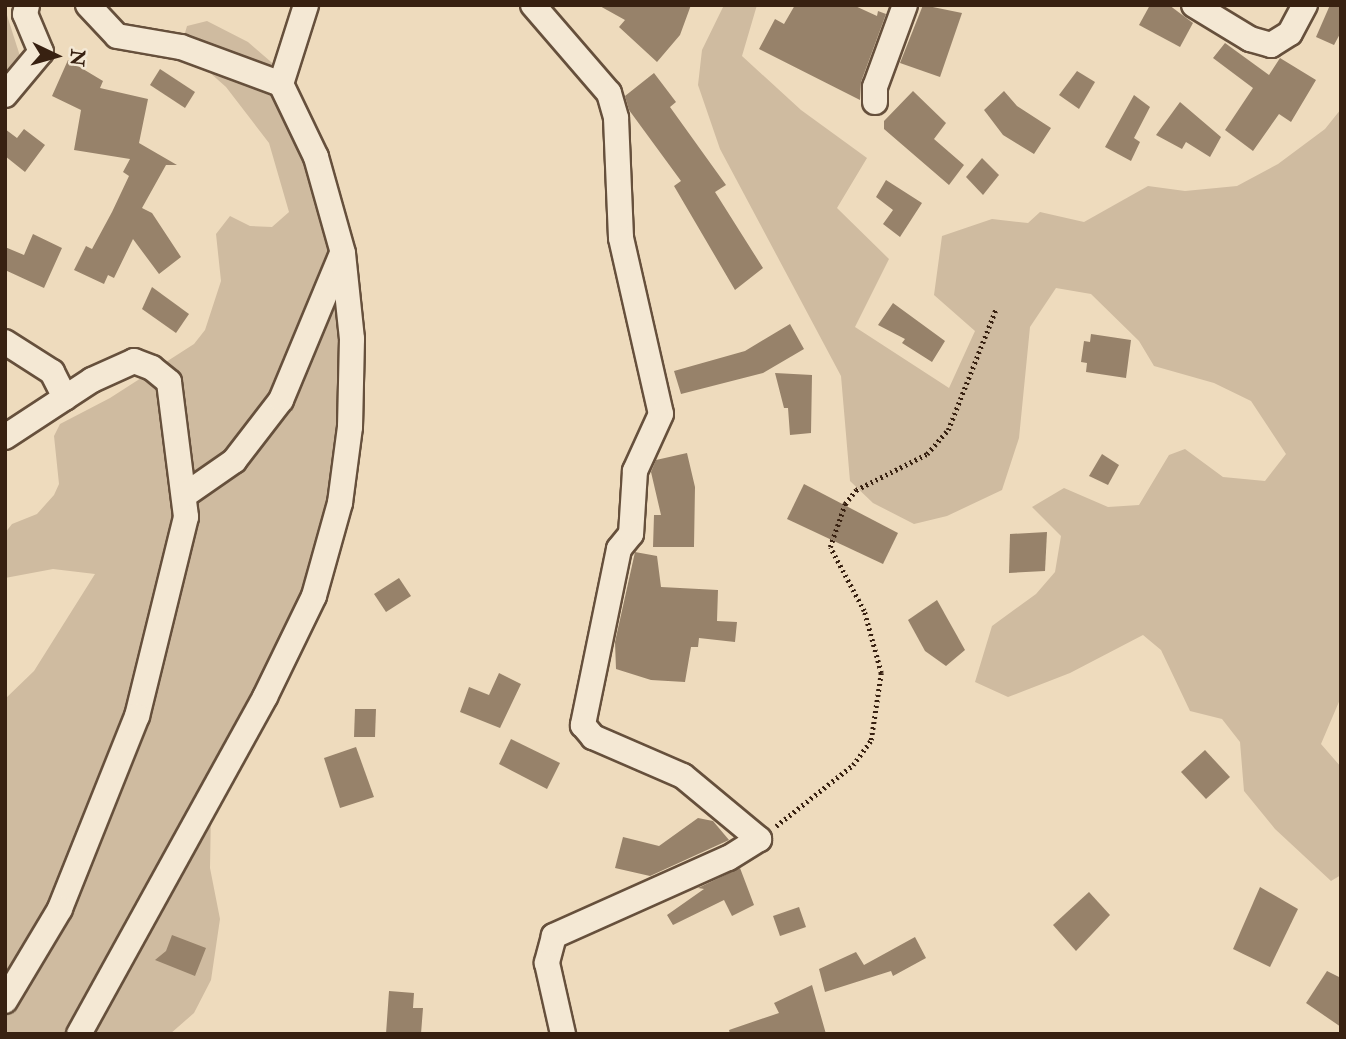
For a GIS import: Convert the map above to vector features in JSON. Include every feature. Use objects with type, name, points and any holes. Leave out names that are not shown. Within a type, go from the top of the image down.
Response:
[{"type":"street","points":[[5,95],[41,52],[25,14],[27,5]]},
{"type":"street","points":[[88,5],[117,36],[181,47],[281,84]]},
{"type":"street","points":[[79,1034],[265,697],[314,596],[340,503],[350,428],[352,339],[343,253],[316,157],[281,84],[306,5]]},
{"type":"street","points":[[533,5],[609,93],[616,118],[621,238],[662,414],[635,471],[631,534],[619,549],[583,724],[593,737],[683,776],[759,839],[728,858],[554,936],[547,963],[563,1034]]},
{"type":"street","points":[[875,102],[875,87],[905,5]]},
{"type":"street","points":[[1194,5],[1250,39],[1271,45],[1290,33],[1304,5]]},
{"type":"street","points":[[185,495],[234,461],[281,400],[343,253]]},
{"type":"street","points":[[5,342],[46,366],[61,384],[65,398]]},
{"type":"street","points":[[5,437],[65,398],[134,361],[152,368],[169,382],[185,495],[184,528],[137,716],[60,909],[5,1001]]},
{"type":"path","points":[[759,839],[853,765],[871,740],[881,673],[864,611],[833,556],[831,536],[856,490],[927,454],[948,430],[996,309]]},
{"type":"shaded area","points":[[724,5],[757,5],[742,56],[801,110],[867,158],[837,208],[889,259],[855,327],[949,388],[975,331],[934,295],[942,236],[992,219],[1028,223],[1040,212],[1084,222],[1148,186],[1185,191],[1237,186],[1278,164],[1325,129],[1341,109],[1341,697],[1321,744],[1341,767],[1341,875],[1331,881],[1275,829],[1244,791],[1240,742],[1222,719],[1190,711],[1161,650],[1143,635],[1070,673],[1008,697],[975,682],[992,626],[1036,594],[1055,572],[1061,536],[1032,507],[1064,488],[1108,507],[1139,505],[1169,455],[1185,449],[1223,477],[1265,481],[1286,454],[1251,401],[1214,383],[1154,366],[1139,341],[1091,294],[1056,288],[1030,327],[1019,438],[1002,490],[947,516],[914,524],[873,503],[850,481],[841,376],[720,149],[698,85],[702,50]]},
{"type":"shaded area","points":[[5,9],[26,75],[23,87],[5,108]]},
{"type":"shaded area","points":[[207,21],[248,42],[292,80],[338,201],[345,519],[211,810],[210,868],[220,919],[211,980],[194,1013],[170,1034],[5,1034],[5,699],[34,671],[95,574],[53,569],[5,578],[5,533],[12,524],[37,514],[54,495],[59,484],[54,436],[60,424],[110,398],[194,344],[205,330],[221,281],[216,234],[230,216],[250,226],[272,227],[289,212],[269,143],[226,87],[181,47],[187,26]]},
{"type":"building","points":[[598,5],[691,5],[680,35],[657,62],[619,27],[625,20]]},
{"type":"building","points":[[795,5],[853,5],[877,16],[878,11],[886,14],[861,82],[860,100],[759,49],[775,19],[784,24]]},
{"type":"building","points":[[923,5],[962,13],[940,77],[900,63]]},
{"type":"building","points":[[1150,5],[1169,5],[1193,23],[1180,47],[1139,25]]},
{"type":"building","points":[[1330,5],[1341,5],[1341,32],[1334,45],[1316,37]]},
{"type":"building","points":[[1225,43],[1269,75],[1280,58],[1316,80],[1291,122],[1279,114],[1253,151],[1225,130],[1253,88],[1213,58]]},
{"type":"building","points":[[68,60],[103,81],[100,88],[148,99],[139,143],[177,165],[166,165],[142,208],[152,213],[181,257],[159,274],[133,239],[114,278],[108,275],[104,284],[74,270],[86,246],[92,249],[112,212],[129,176],[123,172],[130,159],[74,150],[81,110],[52,96]]},
{"type":"building","points":[[160,69],[195,92],[185,108],[150,85]]},
{"type":"building","points":[[1077,71],[1095,82],[1079,109],[1059,95]]},
{"type":"building","points":[[654,73],[676,102],[670,107],[726,185],[715,192],[763,268],[735,290],[674,186],[681,181],[629,110],[625,96]]},
{"type":"building","points":[[913,91],[946,123],[934,139],[964,165],[949,185],[884,129],[884,121]]},
{"type":"building","points":[[1004,91],[1017,106],[1051,128],[1034,154],[1003,135],[984,110]]},
{"type":"building","points":[[1134,95],[1150,107],[1134,138],[1140,142],[1131,161],[1105,147]]},
{"type":"building","points":[[1180,102],[1221,137],[1210,157],[1186,142],[1182,149],[1156,135]]},
{"type":"building","points":[[5,129],[17,138],[24,129],[45,145],[25,172],[5,156]]},
{"type":"building","points":[[982,158],[999,175],[983,195],[966,177]]},
{"type":"building","points":[[886,180],[922,203],[900,237],[883,224],[893,210],[876,197]]},
{"type":"building","points":[[33,234],[62,248],[44,288],[5,270],[5,247],[24,255]]},
{"type":"building","points":[[152,287],[189,314],[176,333],[142,309]]},
{"type":"building","points":[[893,303],[945,341],[932,362],[902,343],[905,339],[878,325]]},
{"type":"building","points":[[790,324],[804,349],[763,373],[681,394],[674,371],[745,351]]},
{"type":"building","points":[[1091,334],[1131,340],[1126,378],[1086,372],[1087,363],[1081,362],[1084,341],[1090,342]]},
{"type":"building","points":[[775,373],[812,375],[811,433],[790,435],[788,408],[784,408]]},
{"type":"building","points":[[687,453],[695,487],[694,547],[653,547],[654,515],[661,515],[651,472],[656,460]]},
{"type":"building","points":[[1102,454],[1119,465],[1108,485],[1089,476]]},
{"type":"building","points":[[804,484],[898,533],[883,564],[787,519]]},
{"type":"building","points":[[1047,532],[1045,571],[1009,573],[1010,534]]},
{"type":"building","points":[[635,552],[657,556],[661,587],[718,590],[717,621],[737,622],[735,642],[699,638],[698,647],[691,647],[685,682],[651,680],[616,669],[615,642]]},
{"type":"building","points":[[399,578],[411,596],[386,612],[374,594]]},
{"type":"building","points":[[937,600],[965,650],[946,666],[925,651],[908,620]]},
{"type":"building","points":[[499,673],[521,684],[500,728],[460,712],[469,687],[489,695]]},
{"type":"building","points":[[355,709],[376,709],[375,737],[354,737]]},
{"type":"building","points":[[511,739],[560,763],[547,789],[499,764]]},
{"type":"building","points":[[356,747],[374,797],[340,808],[324,758]]},
{"type":"building","points":[[1205,750],[1230,777],[1206,799],[1181,772]]},
{"type":"building","points":[[698,818],[713,821],[729,840],[650,876],[615,868],[623,837],[659,846]]},
{"type":"building","points":[[740,868],[754,905],[732,916],[724,900],[673,925],[667,915],[704,889],[698,888]]},
{"type":"building","points":[[1260,887],[1298,909],[1270,967],[1233,949]]},
{"type":"building","points":[[1089,892],[1110,915],[1076,951],[1053,925]]},
{"type":"building","points":[[799,907],[806,927],[780,936],[773,916]]},
{"type":"building","points":[[172,935],[206,948],[195,976],[155,960],[166,951]]},
{"type":"building","points":[[915,937],[926,958],[893,976],[891,971],[825,992],[819,969],[856,952],[864,965]]},
{"type":"building","points":[[1327,971],[1341,978],[1341,1027],[1306,1003]]},
{"type":"building","points":[[812,985],[826,1034],[730,1034],[729,1030],[779,1013],[774,1003]]},
{"type":"building","points":[[389,991],[414,993],[413,1008],[423,1008],[421,1034],[386,1034]]}]
